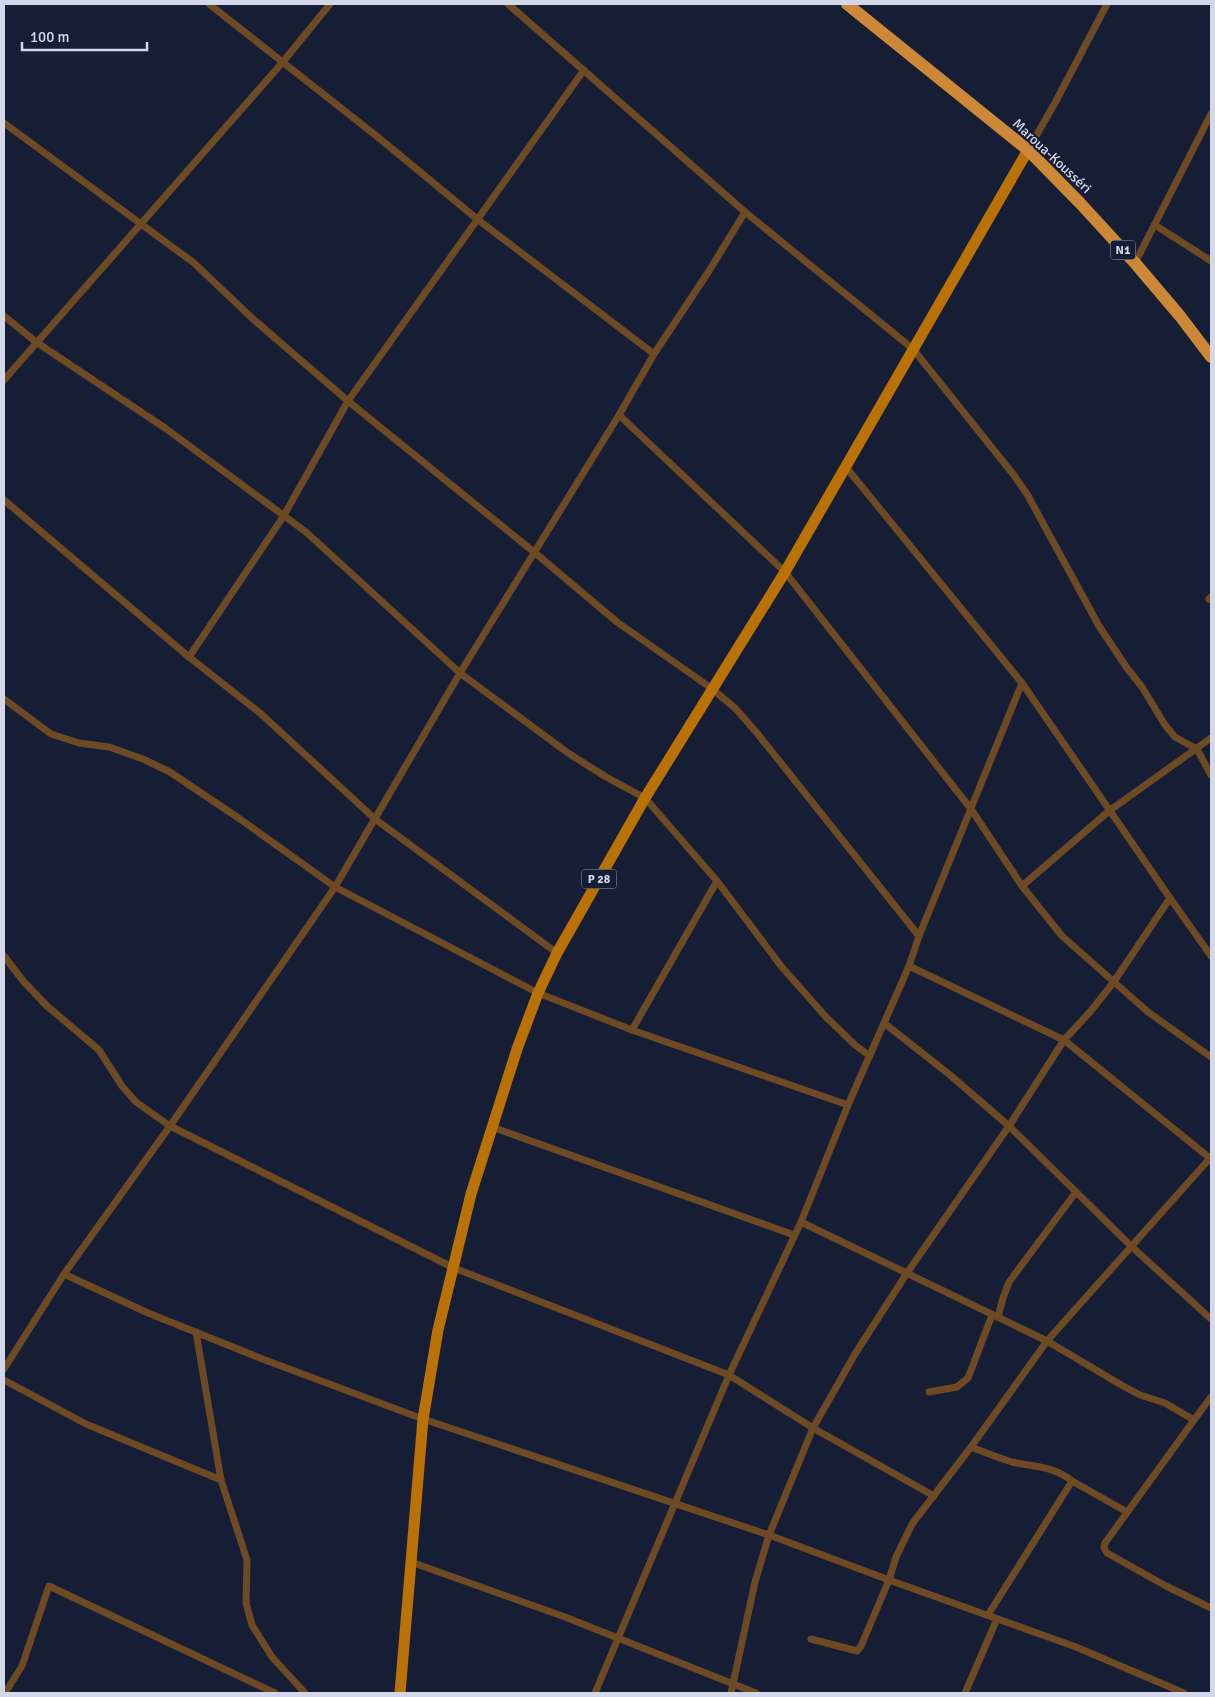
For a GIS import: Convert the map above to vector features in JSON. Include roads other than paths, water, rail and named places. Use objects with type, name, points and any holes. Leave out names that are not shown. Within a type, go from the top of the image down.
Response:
[{"type":"highway","name":"Maroua-Kousséri","points":[[847,4],[1028,150],[1135,263],[1180,316],[1211,357]]},
{"type":"main road","name":"P 28","points":[[400,1693],[423,1420],[438,1330],[471,1194],[517,1048],[538,993],[557,953],[645,798],[785,572],[1028,150]]},
{"type":"street","points":[[209,4],[379,138],[477,219],[654,354]]},
{"type":"street","points":[[4,380],[140,222],[282,63],[330,4]]},
{"type":"street","points":[[508,4],[745,212],[913,349],[997,451],[1027,494],[1099,626],[1142,687],[1165,725],[1175,737],[1197,749],[1211,775]]},
{"type":"street","points":[[1028,150],[1107,4]]},
{"type":"street","points":[[189,657],[283,516],[348,402],[584,70]]},
{"type":"street","points":[[1135,263],[1211,114]]},
{"type":"street","points":[[4,123],[194,263],[253,319],[348,402],[534,552],[617,622],[712,688],[735,708],[758,733],[918,936]]},
{"type":"street","points":[[4,1369],[64,1274],[170,1126],[335,887],[460,673],[619,415],[654,354],[709,271],[745,212]]},
{"type":"street","points":[[1155,225],[1211,261]]},
{"type":"street","points":[[4,316],[36,342],[165,428],[313,539],[460,673],[568,753],[606,777],[645,798],[717,881],[782,966],[826,1017],[855,1045],[870,1056]]},
{"type":"street","points":[[619,415],[785,572],[971,809],[1022,886],[1062,936],[1113,983],[1180,1036],[1211,1057]]},
{"type":"street","points":[[845,466],[1022,683],[1211,956]]},
{"type":"street","points":[[4,500],[189,657],[260,713],[376,819],[557,953]]},
{"type":"street","points":[[594,1693],[730,1374],[801,1222],[848,1105],[909,966],[918,936],[1022,683]]},
{"type":"street","points":[[4,699],[51,734],[79,743],[109,748],[142,759],[170,772],[335,887],[538,993],[632,1030],[848,1105]]},
{"type":"street","points":[[1022,886],[1109,810],[1211,738]]},
{"type":"street","points":[[632,1030],[717,881]]},
{"type":"street","points":[[731,1693],[755,1582],[769,1535],[813,1428],[855,1354],[907,1273],[1009,1126],[1064,1040],[1113,983],[1170,898]]},
{"type":"street","points":[[4,956],[24,982],[47,1006],[98,1050],[122,1086],[136,1102],[170,1126],[454,1268],[730,1374],[813,1428],[934,1496]]},
{"type":"street","points":[[811,1639],[857,1651],[861,1646],[889,1580],[903,1540],[912,1524],[971,1447],[1047,1341],[1211,1158],[1064,1040],[909,966]]},
{"type":"street","points":[[884,1023],[950,1075],[1009,1126],[1131,1246],[1211,1319]]},
{"type":"street","points":[[492,1127],[794,1235]]},
{"type":"street","points":[[929,1392],[957,1387],[968,1378],[1009,1282],[1076,1192]]},
{"type":"street","points":[[801,1222],[1047,1341],[1122,1386],[1140,1395],[1165,1403],[1194,1420]]},
{"type":"street","points":[[64,1274],[148,1313],[423,1420],[769,1535],[1076,1647],[1184,1693]]},
{"type":"street","points":[[196,1332],[221,1480],[247,1560],[246,1603],[252,1625],[272,1657],[305,1693]]},
{"type":"street","points":[[4,1380],[86,1424],[221,1480]]},
{"type":"street","points":[[1210,1402],[1194,1420],[1127,1512],[1105,1543],[1104,1548],[1107,1553],[1166,1586],[1211,1608]]},
{"type":"street","points":[[971,1447],[1012,1462],[1037,1465],[1049,1469],[1067,1477],[1072,1482],[1127,1512]]},
{"type":"street","points":[[988,1615],[1072,1482]]},
{"type":"street","points":[[411,1562],[619,1638],[756,1693]]},
{"type":"street","points":[[5,1693],[22,1666],[49,1586],[275,1693]]},
{"type":"street","points":[[965,1693],[997,1619]]}]
